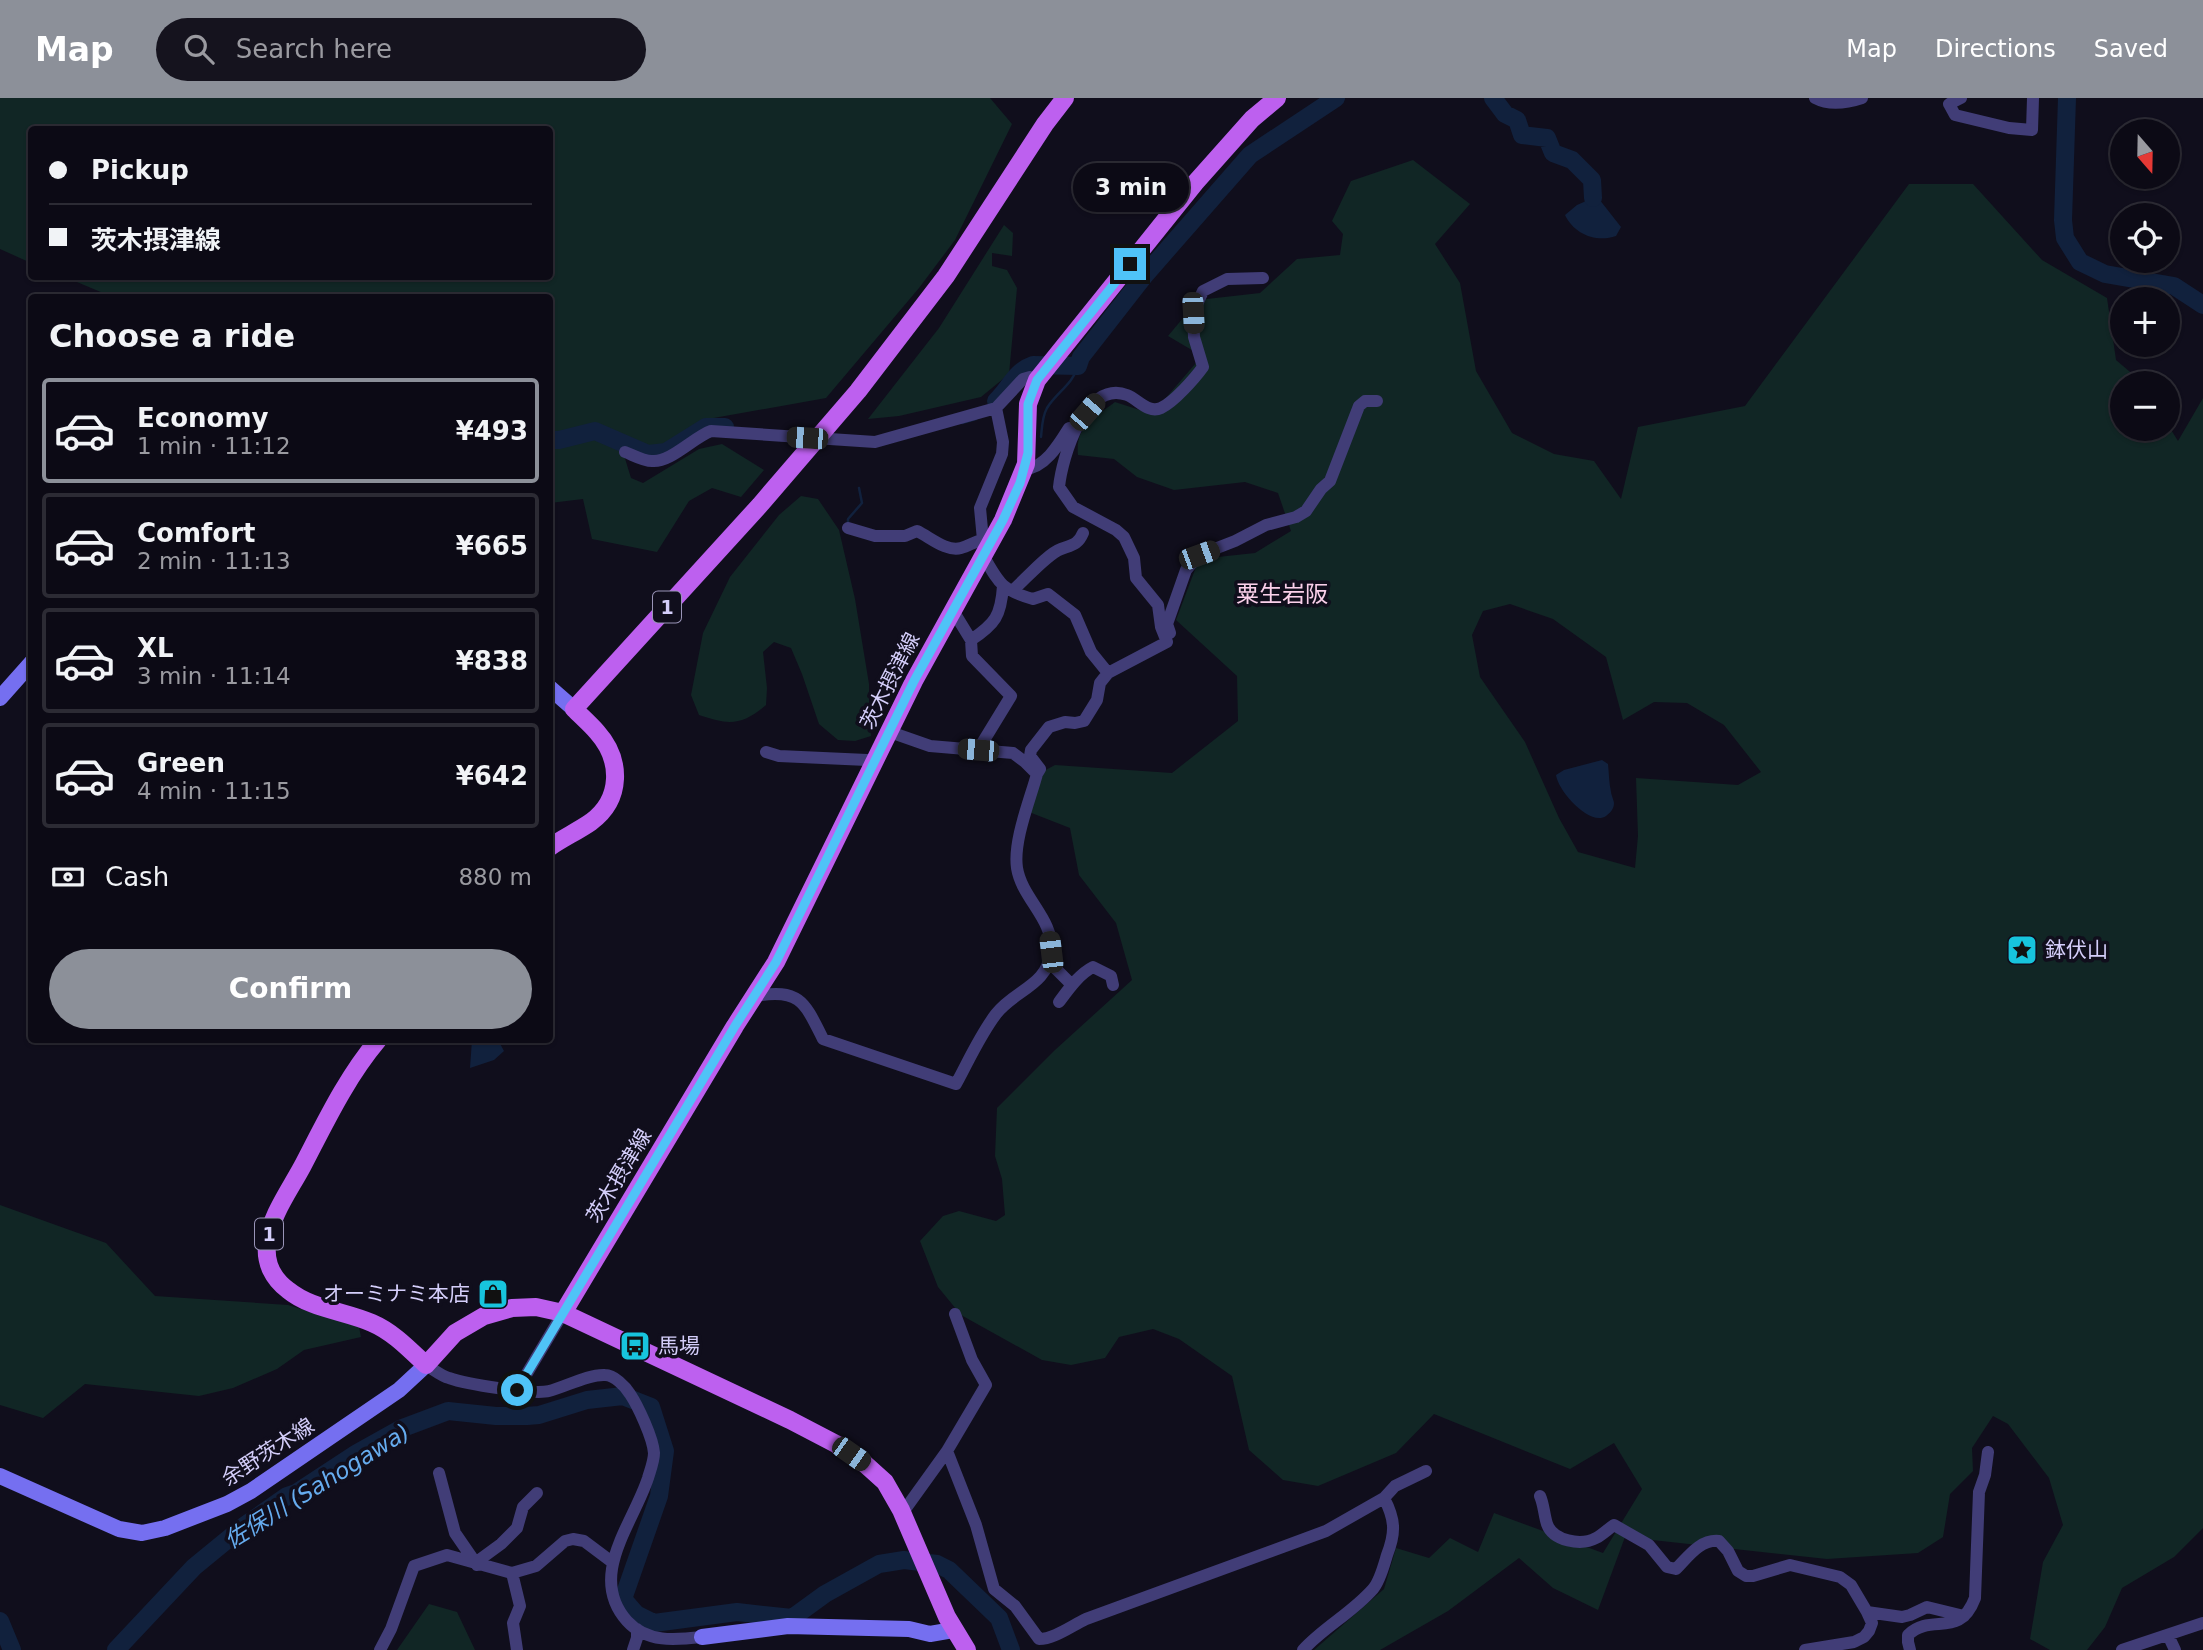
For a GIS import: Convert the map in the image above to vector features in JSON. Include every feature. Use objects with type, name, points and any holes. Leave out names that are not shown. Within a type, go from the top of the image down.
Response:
[{"type":"main road","name":"1","points":[[1045,124],[1056,98]]},
{"type":"main road","name":"1","points":[[574,709],[760,505],[858,391],[946,275],[1065,98]]},
{"type":"main road","name":"茨木摂津線","points":[[564,1313],[776,962],[872,764],[985,542],[1003,520],[1025,469],[1028,453],[1028,404],[1043,371],[1218,156],[1277,98]]},
{"type":"main road","points":[[0,698],[28,666]]},
{"type":"main road","points":[[553,691],[598,733],[610,752],[616,771],[615,787],[609,803],[598,816],[553,845]]},
{"type":"main road","name":"1","points":[[376,1043],[343,1090],[275,1216],[267,1246],[267,1260],[275,1277],[297,1297],[372,1323],[400,1340],[426,1365]]},
{"type":"main road","points":[[426,1365],[455,1333],[484,1316],[512,1308],[536,1307],[564,1313],[836,1444],[885,1482],[901,1510],[953,1630],[967,1650]]},
{"type":"main road","name":"余野茨木線","points":[[0,1476],[119,1529],[142,1533],[165,1528],[227,1504],[251,1491],[399,1391],[426,1365]]},
{"type":"main road","points":[[702,1637],[788,1626],[909,1629],[930,1634],[953,1630]]},
{"type":"street","points":[[1815,98],[1846,103],[1862,98]]},
{"type":"street","points":[[1961,98],[1949,104],[1955,116],[2009,128],[2032,130],[2033,98]]},
{"type":"street","points":[[1167,642],[1161,627],[1158,605],[1136,578],[1134,558],[1124,537],[1073,507],[1059,487],[1066,449],[1079,424],[1105,393],[1126,394],[1150,409],[1160,409],[1188,386],[1203,367],[1194,337],[1193,313],[1203,291],[1227,279],[1263,278]]},
{"type":"street","points":[[625,452],[649,461],[660,460],[711,431],[875,442],[996,408],[1023,379],[1043,371]]},
{"type":"street","points":[[756,996],[777,992],[793,996],[810,1014],[823,1039],[956,1084],[998,1012],[1043,976],[1051,952],[1048,927],[1027,895],[1017,869],[1018,844],[1040,769],[1030,756],[1031,750],[1049,727],[1065,722],[1084,721],[1097,700],[1100,683],[1108,673],[1167,642],[1170,633],[1167,624],[1172,607],[1186,570],[1199,555],[1235,541],[1266,524],[1296,517],[1306,511],[1330,481],[1359,406],[1364,401],[1377,401]]},
{"type":"street","points":[[996,408],[1003,442],[1002,454],[980,508],[985,542],[995,578],[1008,589],[1033,599],[1048,593],[1075,615],[1091,652],[1108,673]]},
{"type":"street","points":[[1025,469],[1032,468],[1055,451],[1073,422],[1079,424]]},
{"type":"street","points":[[848,528],[875,536],[902,536],[917,531],[954,549],[980,540],[985,542]]},
{"type":"street","points":[[971,640],[990,628],[1008,589],[1059,550],[1073,546],[1083,533]]},
{"type":"street","points":[[952,609],[971,640],[972,656],[1011,696],[978,750]]},
{"type":"street","points":[[890,732],[930,746],[1013,753],[1037,774]]},
{"type":"street","points":[[766,752],[779,756],[867,760],[872,764]]},
{"type":"street","points":[[1048,961],[1072,985]]},
{"type":"street","points":[[1059,1002],[1072,985],[1093,967],[1111,976],[1113,985]]},
{"type":"street","points":[[517,1390],[564,1313]]},
{"type":"street","points":[[901,1510],[906,1508],[947,1451],[986,1385],[972,1360],[955,1314]]},
{"type":"street","points":[[426,1365],[447,1378],[524,1392],[546,1392],[606,1375],[615,1379],[630,1394],[649,1434],[654,1453],[646,1485],[612,1562],[612,1588],[617,1609],[637,1629],[652,1637],[677,1640],[702,1637]]},
{"type":"street","points":[[947,1451],[976,1525],[994,1589],[1015,1606],[1039,1639],[1049,1639],[1086,1619],[1326,1531],[1384,1498],[1395,1486],[1426,1471]]},
{"type":"street","points":[[1910,1650],[1908,1635],[1914,1629],[1952,1623],[1970,1611],[1975,1598],[1979,1492],[1985,1475],[1988,1452]]},
{"type":"street","points":[[439,1473],[455,1533],[476,1564]]},
{"type":"street","points":[[476,1564],[517,1528],[523,1507],[537,1493]]},
{"type":"street","points":[[1540,1496],[1547,1524],[1557,1537],[1576,1542],[1594,1539],[1614,1525],[1649,1545],[1667,1567],[1676,1569],[1700,1545],[1712,1540],[1719,1541],[1728,1550],[1738,1571],[1746,1576],[1790,1565],[1840,1577],[1851,1586],[1867,1612],[1872,1623],[1870,1631],[1854,1642],[1805,1650]]},
{"type":"street","points":[[1303,1650],[1314,1637],[1375,1588],[1394,1537],[1393,1514],[1384,1498]]},
{"type":"street","points":[[380,1650],[391,1629],[414,1566],[447,1555],[512,1573],[536,1566],[565,1541],[573,1539],[584,1541],[612,1562]]},
{"type":"street","points":[[1386,1559],[1403,1542]]},
{"type":"street","points":[[512,1573],[520,1606],[513,1623],[517,1650]]},
{"type":"street","points":[[1867,1612],[1902,1617],[1927,1607],[1964,1616]]},
{"type":"street","points":[[2122,1650],[2203,1623]]},
{"type":"street","points":[[633,1650],[637,1629]]},
{"type":"street","points":[[2168,1634],[2175,1650]]},
{"type":"green space","points":[[0,98],[990,98],[1012,124],[955,240],[919,288],[826,398],[708,419],[667,447],[623,452],[631,478],[643,483],[699,449],[722,444],[764,470],[741,497],[712,488],[689,501],[657,552],[592,539],[583,499],[553,503],[553,294],[105,294],[72,280],[553,280],[553,126],[28,126],[28,262],[0,249]]},
{"type":"green space","points":[[1413,160],[1470,204],[1435,244],[1460,283],[1476,371],[1512,433],[1554,454],[1594,461],[1621,499],[1638,427],[1745,406],[1909,184],[1973,184],[2042,260],[2107,298],[2110,357],[2116,357],[2129,371],[2110,371],[2110,441],[2180,441],[2203,398],[2203,1528],[2174,1557],[2122,1588],[2105,1627],[2087,1650],[2050,1650],[2030,1639],[2043,1562],[2063,1525],[2049,1478],[2008,1424],[1993,1416],[1972,1448],[1973,1471],[1950,1494],[1943,1537],[1918,1553],[1827,1559],[1625,1537],[1598,1610],[1553,1588],[1519,1558],[1448,1611],[1380,1650],[1314,1650],[1384,1589],[1396,1548],[1429,1558],[1450,1538],[1478,1552],[1494,1513],[1603,1553],[1642,1489],[1614,1443],[1570,1469],[1434,1414],[1396,1453],[1318,1486],[1283,1480],[1249,1450],[1232,1376],[1179,1339],[1153,1329],[1119,1337],[1105,1358],[1071,1365],[1042,1360],[961,1315],[938,1287],[920,1241],[943,1216],[959,1211],[996,1221],[1005,1215],[1002,1179],[995,1156],[997,1108],[1055,1050],[1132,980],[1116,923],[1079,875],[1070,828],[1029,812],[1040,773],[1055,765],[1172,773],[1238,721],[1237,676],[1176,620],[1199,559],[1255,553],[1291,531],[1278,493],[1245,482],[1174,490],[1137,477],[1114,459],[1078,455],[1080,437],[1093,418],[1115,402],[1152,414],[1202,356],[1168,336],[1198,300],[1260,293],[1297,259],[1340,255],[1343,234],[1332,221],[1351,181]],"holes":[[[1510,604],[1553,619],[1606,657],[1623,720],[1654,702],[1687,703],[1724,725],[1761,772],[1738,785],[1636,778],[1638,836],[1635,868],[1578,852],[1559,818],[1525,742],[1480,677],[1472,635],[1483,611]]]},
{"type":"green space","points":[[1004,225],[1013,233],[1012,256],[992,253],[992,266],[1007,270],[1017,288],[1009,374],[981,397],[899,416],[868,419],[939,328]]},
{"type":"green space","points":[[801,496],[818,499],[839,530],[855,599],[869,684],[871,736],[855,741],[838,740],[819,724],[791,648],[774,642],[763,652],[766,705],[757,712],[734,722],[709,718],[699,715],[691,695],[703,633],[730,577],[779,515]]},
{"type":"green space","points":[[0,1205],[106,1243],[155,1296],[288,1305],[359,1327],[361,1337],[304,1350],[277,1369],[233,1388],[199,1396],[85,1384],[43,1418],[0,1405]]},
{"type":"green space","points":[[429,1604],[457,1612],[475,1650],[397,1650]]},
{"type":"water","points":[[1593,198],[1599,199],[1621,227],[1616,236],[1601,238],[1586,235],[1569,222],[1565,215],[1577,205]]},
{"type":"water","points":[[1602,760],[1608,764],[1614,803],[1609,814],[1599,818],[1584,812],[1568,798],[1556,775],[1564,770]]},
{"type":"water","points":[[472,1043],[500,1043],[504,1051],[494,1060],[470,1068]]},
{"type":"waterway","points":[[996,401],[1017,376],[1033,365],[1078,366],[1081,357],[1145,275],[1250,155],[1336,98]]},
{"type":"waterway","points":[[1493,98],[1505,114],[1517,120],[1522,135],[1547,138],[1553,153],[1572,160],[1592,180],[1593,198]]},
{"type":"waterway","points":[[2067,98],[2063,220],[2065,238],[2080,262],[2105,274],[2174,286],[2203,305]]},
{"type":"waterway","points":[[1041,437],[1047,408],[1072,378],[1078,366]]},
{"type":"waterway","points":[[962,423],[976,419]]},
{"type":"waterway","points":[[553,440],[595,431],[648,454],[666,452],[706,427],[725,427]]},
{"type":"waterway","points":[[848,524],[848,519],[862,503],[859,488]]},
{"type":"waterway","name":"佐保川 (Sahogawa)","points":[[116,1650],[194,1567],[244,1526],[287,1496],[400,1429],[448,1411],[496,1416],[539,1415],[587,1400],[623,1396],[651,1407],[665,1451],[659,1496],[623,1599],[636,1614],[654,1623],[737,1612],[792,1618],[825,1594],[879,1564],[904,1560],[937,1564],[949,1570],[999,1618],[1011,1650]]},
{"type":"waterway","name":"佐保川 (Sahogawa)","points":[[0,1621],[12,1650]]},
{"type":"place","name":"鉢伏山","points":[[2022,950]]},
{"type":"place","name":"オーミナミ本店","points":[[493,1294]]},
{"type":"place","name":"馬場","points":[[635,1346]]},
{"type":"district","name":"粟生岩阪","points":[[1282,594]]},
{"type":"route","points":[[517,1390],[776,962],[914,681],[1003,520],[1020,483],[1028,453],[1028,404],[1037,380],[1130,264]]}]
